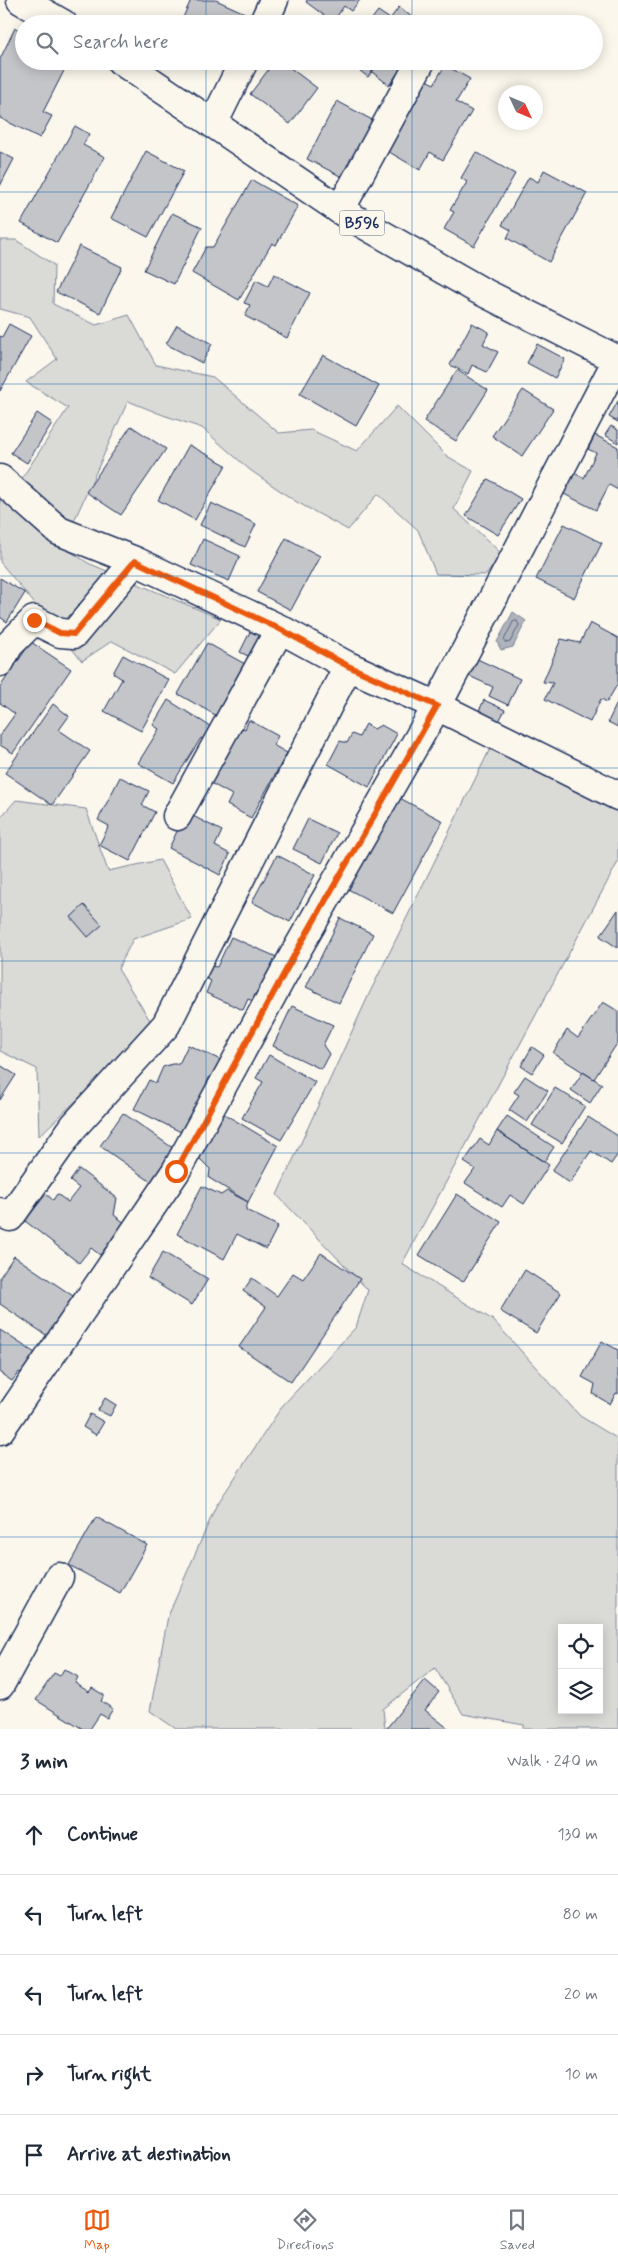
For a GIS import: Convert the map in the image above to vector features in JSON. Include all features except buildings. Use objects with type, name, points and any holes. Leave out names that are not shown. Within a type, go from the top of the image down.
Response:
[{"type":"street","points":[[21,0],[47,15]]},
{"type":"street","points":[[266,15],[274,0]]},
{"type":"street","name":"B596","points":[[134,70],[340,210],[479,290],[618,360]]},
{"type":"street","points":[[213,124],[240,70]]},
{"type":"street","points":[[340,210],[416,70]]},
{"type":"street","points":[[0,1430],[176,1171],[296,952],[437,706],[618,360]]},
{"type":"street","points":[[0,479],[59,531],[135,561],[280,629],[348,666],[437,706],[618,796]]},
{"type":"street","points":[[0,662],[9,645],[34,620],[60,633],[74,634],[135,561]]},
{"type":"street","points":[[177,816],[280,629]]},
{"type":"street","points":[[0,1212],[10,1217],[74,1126],[166,1025],[348,666]]},
{"type":"street","points":[[0,1686],[59,1577]]},
{"type":"shaded area","points":[[0,240],[16,240],[54,265],[53,304],[96,325],[129,315],[156,365],[213,377],[279,433],[311,430],[357,451],[397,406],[447,456],[473,471],[454,509],[502,554],[486,575],[436,574],[418,530],[378,494],[348,530],[295,501],[250,470],[202,428],[128,401],[74,521],[59,521],[20,481],[68,408],[26,382],[57,359],[30,317],[0,309]]},
{"type":"shaded area","points":[[0,498],[45,535],[88,563],[221,619],[175,674],[112,641],[82,661],[0,562]]},
{"type":"shaded area","points":[[490,749],[618,812],[618,862],[402,1264],[493,1320],[580,1416],[618,1439],[618,1729],[524,1729],[524,1725],[463,1714],[435,1668],[383,1709],[385,1729],[176,1729],[150,1711],[168,1616],[216,1506],[283,1405],[356,1327],[368,1290],[277,1195],[370,992]]},
{"type":"shaded area","points":[[16,800],[86,809],[108,871],[160,860],[192,919],[133,939],[118,969],[151,1022],[102,1076],[39,1136],[37,1069],[0,1051],[0,818]]},
{"type":"water","points":[[513,612],[526,621],[513,647],[501,650],[497,642]]},
{"type":"route","points":[[34,620],[60,633],[74,634],[135,561],[280,629],[348,666],[437,706],[296,952],[176,1171]]}]
